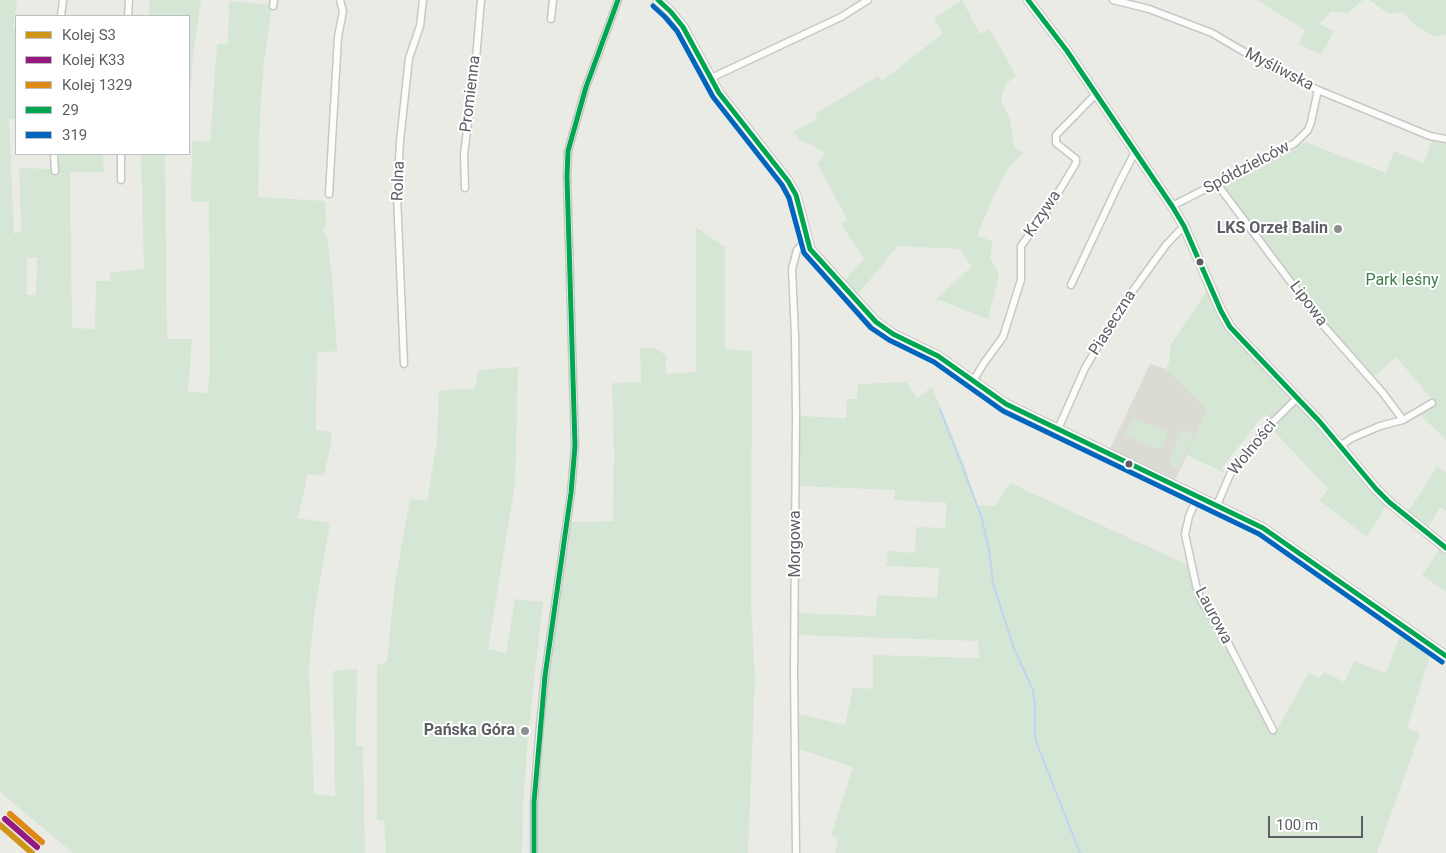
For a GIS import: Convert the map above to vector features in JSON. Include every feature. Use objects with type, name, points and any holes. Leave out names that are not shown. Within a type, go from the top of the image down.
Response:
[{"type":"street","points":[[62,15],[63,0]]},
{"type":"street","points":[[128,15],[129,0]]},
{"type":"street","points":[[329,194],[338,37],[344,11],[340,0]]},
{"type":"street","name":"Rolna","points":[[404,364],[398,195],[399,159],[409,58],[420,26],[423,0]]},
{"type":"street","name":"Promienna","points":[[465,188],[464,154],[476,59],[481,0]]},
{"type":"street","points":[[551,19],[554,0]]},
{"type":"street","points":[[534,853],[534,802],[542,710],[571,493],[575,446],[567,177],[568,151],[586,87],[618,0]]},
{"type":"street","points":[[658,0],[683,27],[710,78],[730,108],[752,133],[788,181],[796,195],[810,249],[876,322],[893,334],[938,356],[1006,404],[1250,521],[1278,537],[1446,656]]},
{"type":"street","points":[[710,78],[841,17],[868,0]]},
{"type":"street","points":[[1028,0],[1067,51],[1172,206],[1184,226],[1226,320],[1241,340],[1298,397],[1389,502],[1446,548]]},
{"type":"street","name":"Myśliwska","points":[[1113,0],[1149,9],[1212,33],[1273,69],[1318,90],[1430,136],[1446,139]]},
{"type":"street","name":"Spółdzielców","points":[[1172,206],[1295,144],[1302,137],[1311,122],[1318,90]]},
{"type":"street","name":"Krzywa","points":[[973,381],[1003,337],[1021,280],[1021,246],[1049,208],[1076,163],[1076,159],[1056,143],[1056,135],[1096,94]]},
{"type":"street","points":[[1071,286],[1135,152]]},
{"type":"street","points":[[54,155],[55,171]]},
{"type":"street","points":[[121,155],[121,180]]},
{"type":"street","name":"Lipowa","points":[[1217,184],[1323,325],[1383,393],[1403,420]]},
{"type":"street","name":"Piaseczna","points":[[1058,429],[1085,368],[1124,303],[1151,264],[1174,235],[1184,226]]},
{"type":"street","name":"Morgowa","points":[[796,853],[794,671],[796,415],[792,269],[797,250],[807,239]]},
{"type":"street","name":"Wolności","points":[[1217,505],[1232,470],[1272,423],[1298,397]]},
{"type":"street","points":[[1340,446],[1380,426],[1403,420],[1432,403]]},
{"type":"street","name":"Laurowa","points":[[1198,496],[1187,521],[1185,534],[1196,585],[1202,600],[1225,637],[1273,730]]},
{"type":"shaded area","points":[[1150,364],[1166,369],[1207,409],[1176,479],[1110,449]]},
{"type":"green space","points":[[0,0],[17,0],[13,27],[15,27],[15,119],[9,119],[14,234],[21,230],[19,168],[53,169],[52,155],[103,155],[104,172],[70,172],[72,328],[95,329],[96,281],[109,281],[111,272],[144,269],[141,155],[165,155],[167,339],[192,339],[188,392],[208,393],[210,362],[209,202],[191,202],[192,141],[210,142],[217,44],[228,44],[229,1],[272,5],[264,62],[260,113],[258,197],[325,201],[326,223],[323,231],[327,237],[332,278],[337,351],[317,353],[316,430],[332,432],[331,443],[324,476],[308,474],[298,518],[330,523],[314,615],[309,670],[314,794],[335,796],[333,671],[357,669],[356,746],[363,746],[365,853],[73,853],[0,792]],"holes":[[[37,257],[36,295],[27,295],[27,258]]]},
{"type":"green space","points":[[150,0],[201,0],[193,54],[191,88],[190,15],[149,15]]},
{"type":"green space","points":[[962,0],[980,34],[990,29],[1016,76],[1006,84],[1001,100],[1010,120],[1014,147],[1023,153],[1010,166],[997,189],[977,235],[993,242],[990,258],[999,274],[988,319],[936,299],[971,267],[961,249],[898,246],[857,295],[844,281],[864,259],[841,224],[847,219],[817,163],[825,154],[811,144],[801,141],[793,132],[817,119],[815,114],[878,76],[882,81],[943,33],[934,18]]},
{"type":"green space","points":[[1257,0],[1363,0],[1348,13],[1331,12],[1319,24],[1334,31],[1321,55],[1298,44],[1305,30]]},
{"type":"green space","points":[[1369,0],[1446,0],[1446,34],[1436,37],[1417,27],[1403,12],[1389,14]]},
{"type":"green space","name":"Park leśny","points":[[1432,140],[1446,142],[1446,440],[1418,413],[1433,400],[1396,357],[1375,376],[1315,312],[1262,250],[1222,184],[1293,150],[1305,142],[1386,173],[1394,151],[1424,163]]},
{"type":"green space","points":[[696,227],[725,247],[725,349],[752,351],[751,602],[755,677],[748,853],[537,853],[537,805],[548,676],[570,522],[613,521],[612,383],[641,382],[640,348],[653,348],[666,355],[666,374],[696,372]]},
{"type":"green space","points":[[1207,291],[1218,311],[1293,398],[1271,419],[1264,414],[1222,468],[1227,474],[1187,455],[1207,409],[1166,369],[1169,363],[1171,344]]},
{"type":"green space","points":[[518,367],[515,484],[488,649],[506,653],[515,599],[543,602],[528,736],[522,853],[386,853],[384,821],[377,820],[377,665],[387,662],[395,582],[410,499],[427,501],[437,441],[439,390],[475,389],[478,370]]},
{"type":"green space","points":[[906,382],[917,398],[932,387],[965,466],[976,505],[995,506],[1010,483],[1190,566],[1194,585],[1274,734],[1309,673],[1319,678],[1324,672],[1344,682],[1355,661],[1386,673],[1402,630],[1432,650],[1407,728],[1420,733],[1377,853],[835,853],[838,838],[831,835],[853,767],[799,749],[799,714],[845,725],[853,687],[873,689],[873,655],[979,658],[978,641],[798,635],[798,613],[876,616],[877,595],[937,598],[939,568],[886,566],[888,551],[915,553],[916,527],[945,528],[947,503],[894,500],[895,490],[798,486],[799,416],[846,418],[847,399],[857,399],[858,384]]},
{"type":"green space","points":[[1298,403],[1387,504],[1367,537],[1319,500],[1328,489],[1272,429]]},
{"type":"green space","points":[[1133,418],[1168,432],[1161,450],[1125,436]]},
{"type":"green space","points":[[1182,429],[1194,435],[1178,469],[1168,463]]},
{"type":"green space","points":[[1437,466],[1446,473],[1446,511],[1440,507],[1428,528],[1407,512]]},
{"type":"green space","points":[[1441,547],[1446,551],[1446,592],[1422,575]]},
{"type":"waterway","points":[[940,409],[981,515],[989,550],[993,583],[1013,646],[1033,690],[1037,744],[1080,853]]},
{"type":"rail line","name":"1329","points":[[10,814],[42,842]]},
{"type":"rail line","name":"K33","points":[[5,819],[37,847]]},
{"type":"rail line","name":"S3","points":[[0,825],[32,853]]},
{"type":"transit line","name":"29","points":[[534,853],[534,802],[545,676],[571,493],[575,446],[567,177],[568,151],[586,87],[618,0]]},
{"type":"transit line","name":"29","points":[[658,0],[683,27],[719,93],[788,181],[796,195],[810,249],[876,322],[893,334],[938,356],[1006,404],[1263,528],[1446,656]]},
{"type":"transit line","name":"29","points":[[1028,0],[1067,51],[1172,206],[1184,226],[1221,311],[1230,327],[1320,422],[1376,489],[1389,502],[1446,548]]},
{"type":"transit line","name":"319","points":[[653,6],[677,31],[713,97],[782,185],[789,198],[804,253],[871,328],[889,340],[934,362],[1003,411],[1259,534],[1442,662]]},
{"type":"place","name":"LKS Orzeł Balin","points":[[1338,229]]},
{"type":"place","name":"Pańska Góra","points":[[525,731]]}]
